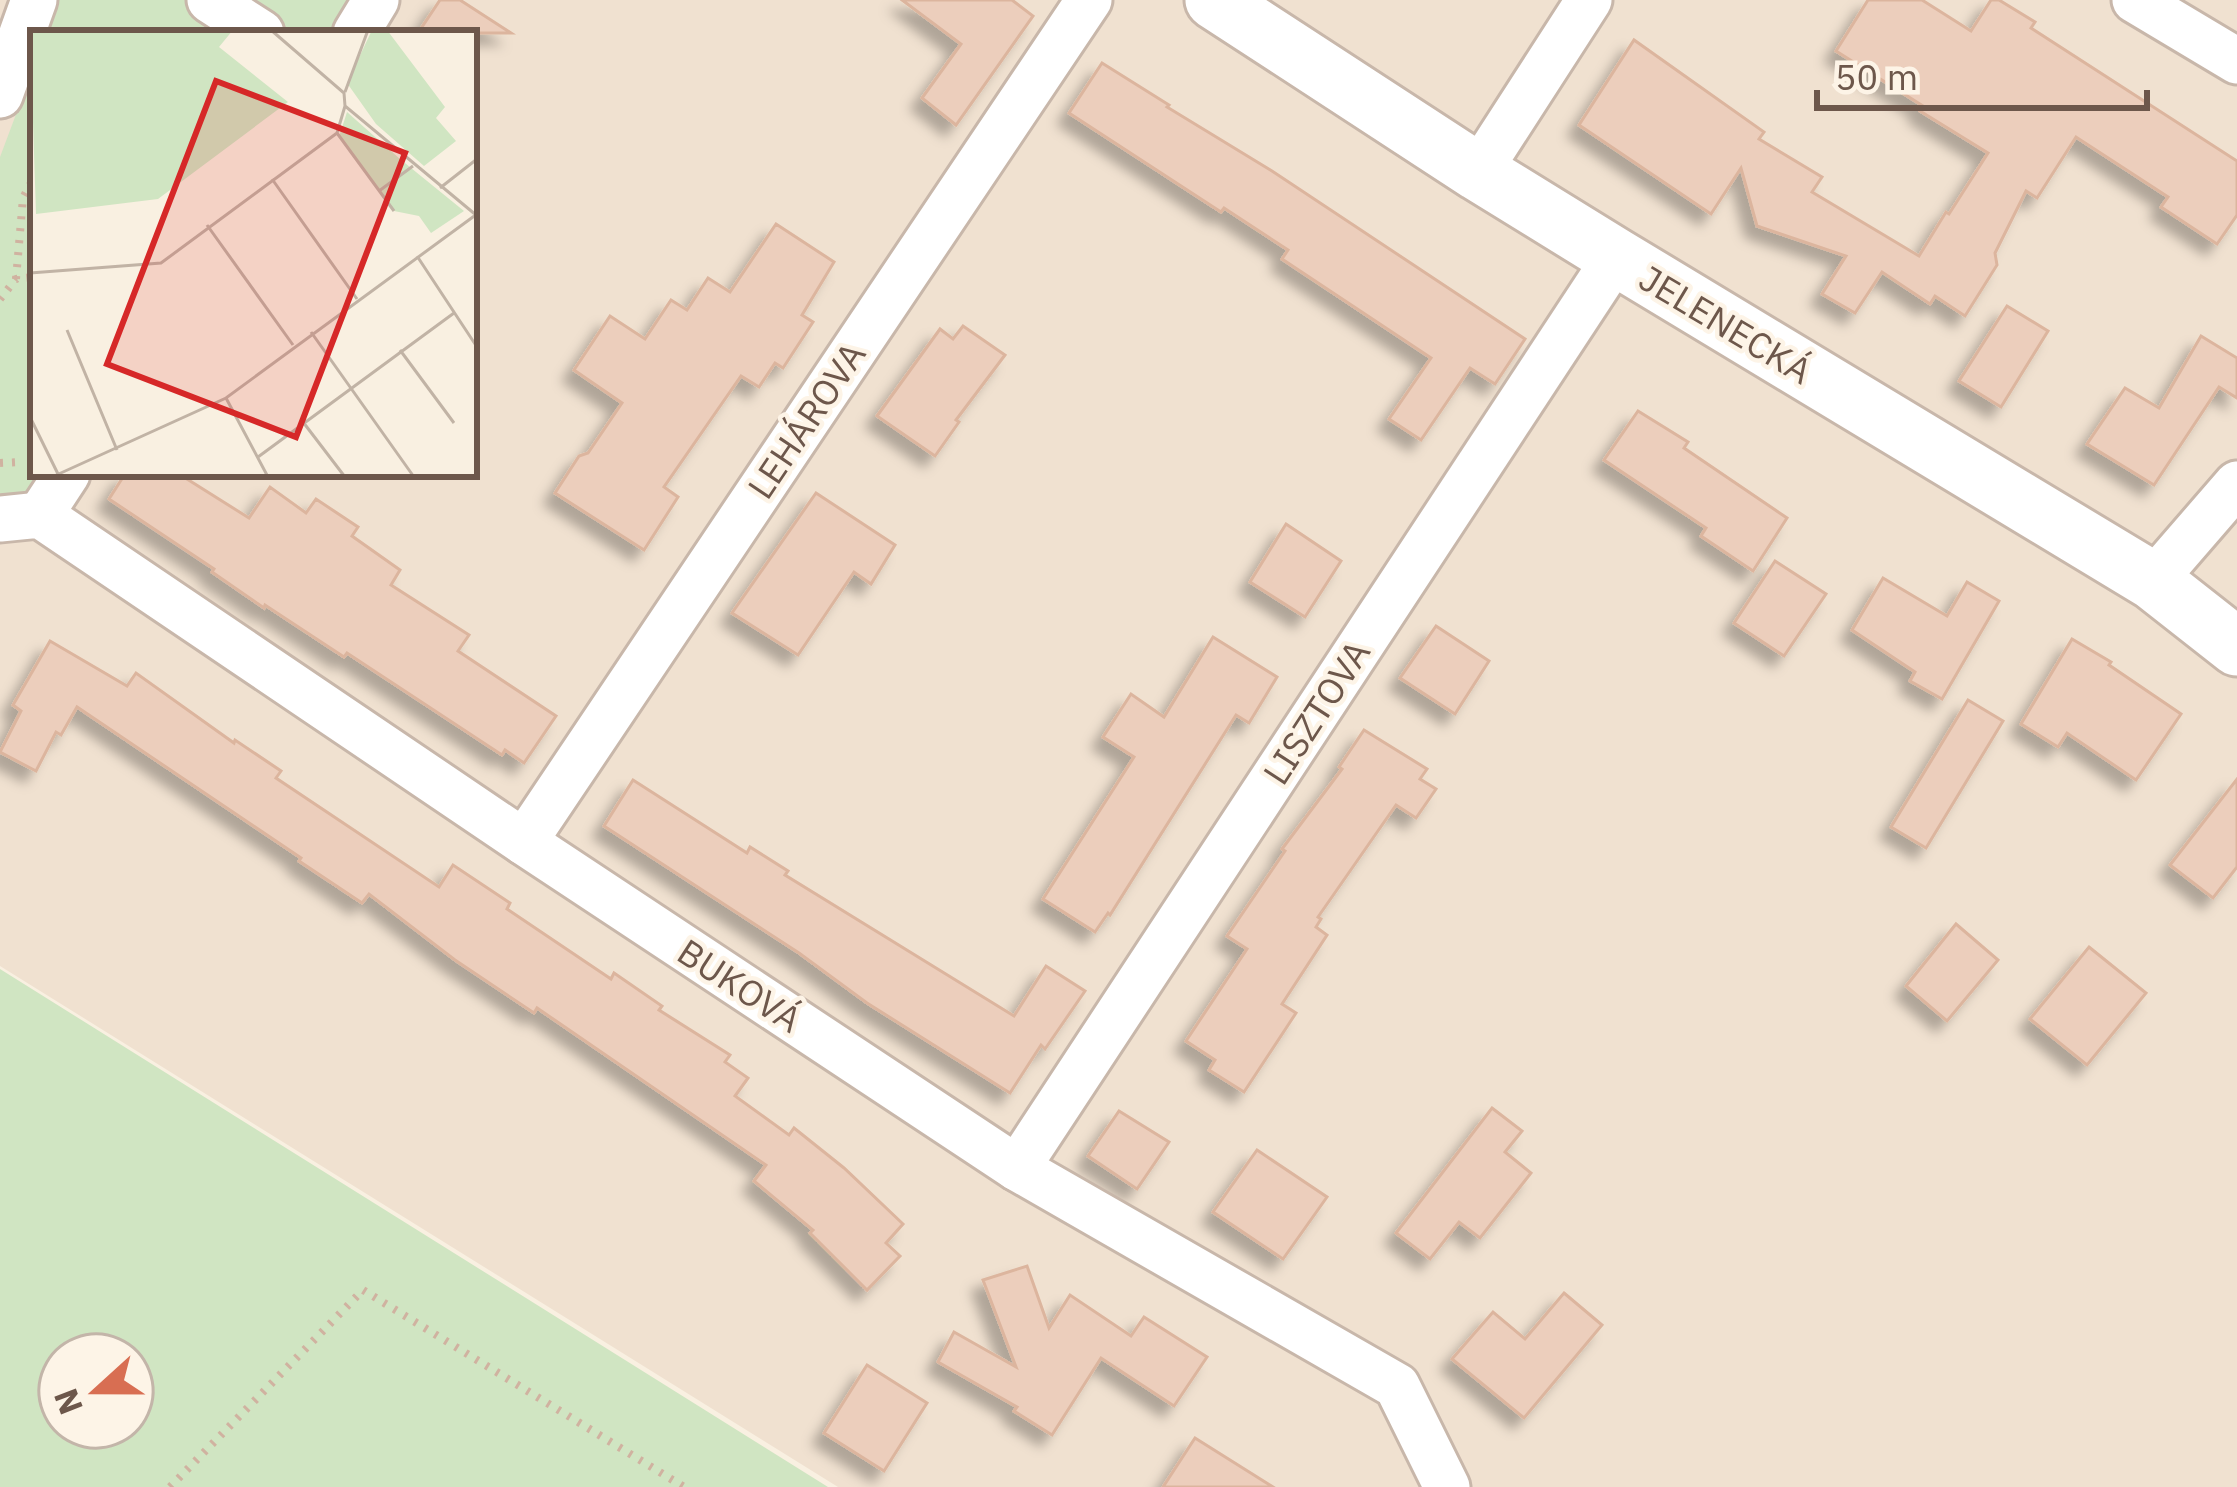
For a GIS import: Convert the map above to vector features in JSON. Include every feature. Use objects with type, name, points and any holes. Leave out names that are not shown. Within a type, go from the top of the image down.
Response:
[{"type":"street","points":[[0,95],[34,0]]},
{"type":"street","points":[[210,0],[256,30]]},
{"type":"street","points":[[358,30],[376,0]]},
{"type":"street","name":"LEHÁROVA","points":[[524,842],[1089,0]]},
{"type":"street","name":"JELENECKÁ","points":[[1214,0],[1478,172],[2153,581],[2237,647]]},
{"type":"street","points":[[1478,172],[1588,0]]},
{"type":"street","points":[[2135,0],[2237,61]]},
{"type":"street","name":"LISZTOVA","points":[[1016,1168],[1616,257]]},
{"type":"street","points":[[20,517],[64,477]]},
{"type":"street","points":[[2153,581],[2237,484]]},
{"type":"street","name":"BUKOVÁ","points":[[20,517],[524,842],[1016,1168],[1397,1386],[1447,1487]]},
{"type":"path","points":[[0,299],[16,279],[23,198],[30,185]]},
{"type":"path","points":[[16,279],[30,277]]},
{"type":"path","points":[[170,1487],[363,1290],[684,1487]]},
{"type":"shaded area","points":[[0,0],[2237,0],[2237,1487],[838,1487],[0,966]]},
{"type":"green space","points":[[58,0],[373,0],[354,30],[48,30]]},
{"type":"green space","points":[[30,77],[30,477],[69,477],[60,491],[0,501],[0,157]]},
{"type":"green space","points":[[0,969],[828,1487],[0,1487]]},
{"type":"building","points":[[440,0],[460,0],[511,33],[477,30],[420,30]]},
{"type":"building","points":[[902,0],[1012,0],[1033,16],[956,125],[922,98],[961,44]]},
{"type":"building","points":[[1868,0],[1922,0],[1971,31],[1991,0],[1999,0],[2035,22],[2031,28],[2237,161],[2237,215],[2217,244],[2161,207],[2168,197],[2076,137],[2037,198],[2026,191],[1995,253],[1997,265],[1965,316],[1935,296],[1930,304],[1882,272],[1855,313],[1822,294],[1846,256],[1757,226],[1741,168],[1711,214],[1579,125],[1634,40],[1764,132],[1759,139],[1822,177],[1812,192],[1919,256],[1988,153],[1836,51]]},
{"type":"building","points":[[1102,63],[1525,339],[1495,384],[1470,368],[1421,440],[1389,419],[1431,358],[1282,259],[1288,250],[1069,113]]},
{"type":"building","points":[[776,224],[834,262],[802,315],[813,322],[783,368],[775,363],[759,387],[741,376],[664,487],[678,497],[644,550],[555,493],[622,403],[574,370],[610,316],[645,339],[671,300],[687,310],[708,278],[730,292]]},
{"type":"building","points":[[2007,306],[2048,331],[2001,407],[1959,381]]},
{"type":"building","points":[[963,326],[1005,355],[935,456],[877,416],[940,329],[953,339]]},
{"type":"building","points":[[2201,336],[2237,358],[2237,398],[2219,387],[2154,485],[2087,444],[2125,388],[2159,408]]},
{"type":"building","points":[[1638,411],[1688,442],[1684,448],[1787,518],[1753,571],[1701,536],[1706,528],[1604,460]]},
{"type":"building","points":[[123,477],[184,477],[249,518],[270,487],[306,513],[316,499],[358,527],[352,536],[400,570],[391,585],[469,635],[458,651],[556,716],[524,763],[505,750],[502,755],[347,653],[344,657],[264,608],[109,499]]},
{"type":"building","points":[[816,493],[895,545],[871,584],[854,572],[798,655],[732,613]]},
{"type":"building","points":[[1286,524],[1341,561],[1305,617],[1250,582]]},
{"type":"building","points":[[1775,561],[1826,594],[1784,656],[1734,623]]},
{"type":"building","points":[[1883,578],[1947,616],[1967,582],[1999,601],[1942,699],[1910,681],[1915,672],[1852,630]]},
{"type":"building","points":[[1436,626],[1489,661],[1455,714],[1400,678]]},
{"type":"building","points":[[1213,637],[1277,677],[1249,723],[1236,715],[1095,932],[1043,899],[1134,757],[1103,737],[1131,694],[1164,717]]},
{"type":"building","points":[[2072,639],[2181,714],[2136,780],[2067,733],[2058,747],[2021,724]]},
{"type":"building","points":[[50,641],[127,686],[136,673],[281,771],[276,778],[439,887],[453,865],[510,903],[507,909],[611,979],[614,973],[662,1006],[659,1010],[730,1055],[725,1062],[748,1078],[735,1096],[789,1135],[794,1128],[903,1224],[886,1243],[900,1256],[867,1290],[810,1233],[813,1230],[754,1181],[766,1165],[537,1008],[534,1013],[455,960],[369,894],[362,903],[77,707],[61,735],[56,732],[36,771],[0,752],[21,711],[13,705]]},
{"type":"building","points":[[1968,700],[2003,721],[1926,848],[1891,827]]},
{"type":"building","points":[[1364,730],[1427,769],[1420,779],[1436,789],[1416,818],[1396,805],[1318,917],[1316,927],[1327,935],[1282,1004],[1296,1013],[1244,1092],[1209,1070],[1215,1060],[1186,1041],[1247,949],[1227,936]]},
{"type":"building","points":[[2237,779],[2237,867],[2213,898],[2170,865]]},
{"type":"building","points":[[633,780],[747,853],[750,847],[788,871],[785,875],[1014,1016],[1046,966],[1085,991],[1010,1093],[604,826]]},
{"type":"building","points":[[1956,924],[1998,960],[1947,1021],[1906,986]]},
{"type":"building","points":[[2089,947],[2146,993],[2087,1065],[2030,1019]]},
{"type":"building","points":[[1492,1108],[1522,1131],[1505,1152],[1531,1173],[1480,1238],[1459,1222],[1430,1259],[1396,1233]]},
{"type":"building","points":[[1119,1111],[1169,1142],[1137,1189],[1088,1156]]},
{"type":"building","points":[[1257,1150],[1327,1197],[1283,1259],[1213,1212]]},
{"type":"building","points":[[1027,1266],[1049,1328],[1070,1295],[1131,1336],[1144,1317],[1207,1357],[1174,1406],[1101,1358],[1052,1435],[1014,1411],[1017,1407],[938,1362],[954,1332],[1016,1367],[983,1280]]},
{"type":"building","points":[[1564,1293],[1602,1325],[1524,1418],[1452,1359],[1493,1312],[1525,1339]]},
{"type":"building","points":[[867,1365],[927,1403],[884,1471],[824,1433]]},
{"type":"building","points":[[1195,1438],[1273,1487],[1163,1487]]}]
